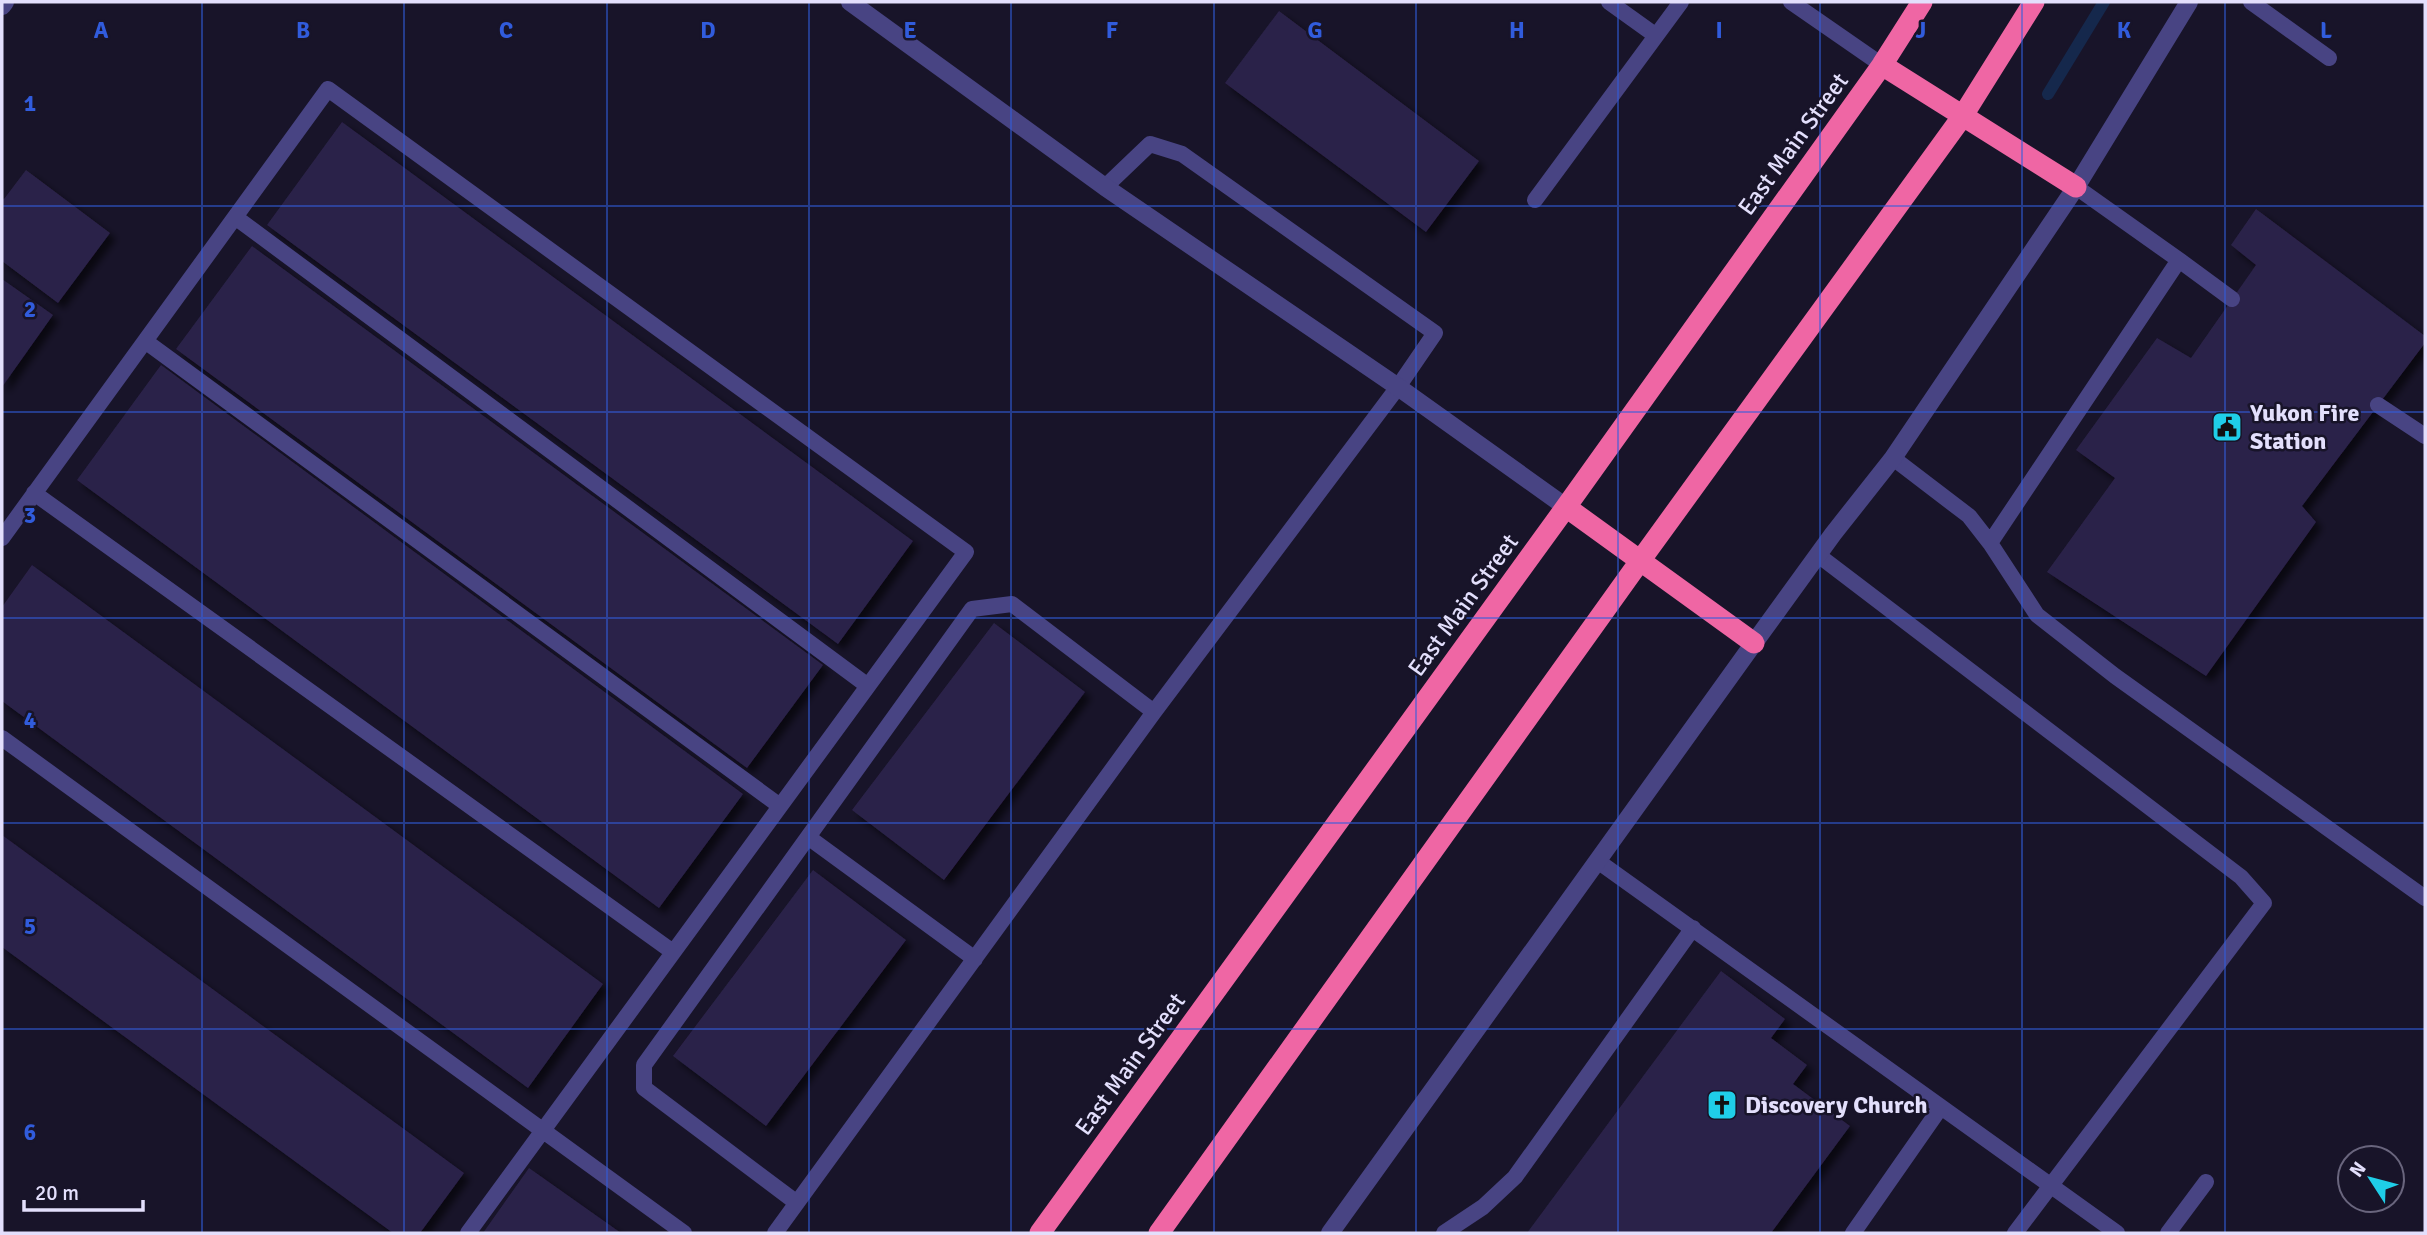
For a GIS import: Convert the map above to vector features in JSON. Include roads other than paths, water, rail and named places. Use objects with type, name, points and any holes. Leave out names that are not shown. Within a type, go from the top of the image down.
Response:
[{"type":"highway","name":"East Main Street","points":[[1040,1233],[1566,507],[1882,65],[1922,2]]},
{"type":"highway","points":[[1160,1233],[1640,561],[1962,117],[2034,2]]},
{"type":"highway","points":[[1882,65],[2076,187]]},
{"type":"highway","points":[[1566,507],[1754,643]]},
{"type":"street","points":[[2,6],[5,2]]},
{"type":"street","points":[[850,2],[1105,187],[1398,387],[1566,507]]},
{"type":"street","points":[[1330,1233],[1754,643],[1893,458],[2076,187],[2189,2]]},
{"type":"lane","points":[[1609,2],[1655,35]]},
{"type":"lane","points":[[1535,200],[1681,2]]},
{"type":"lane","points":[[1791,2],[1882,65]]},
{"type":"lane","points":[[2251,2],[2329,58]]},
{"type":"lane","points":[[2,538],[328,89],[966,552],[468,1233]]},
{"type":"lane","points":[[775,1233],[1154,712],[1398,387],[1435,333],[1182,154],[1150,144],[1105,187]]},
{"type":"lane","points":[[2076,187],[2232,299]]},
{"type":"lane","points":[[234,217],[868,686]]},
{"type":"lane","points":[[1990,543],[2179,261]]},
{"type":"lane","points":[[145,341],[780,806]]},
{"type":"lane","points":[[2378,405],[2425,436]]},
{"type":"lane","points":[[1893,458],[1969,516],[2037,615],[2115,676],[2425,898]]},
{"type":"lane","points":[[34,493],[673,953]]},
{"type":"lane","points":[[1818,555],[2241,877],[2264,903],[2015,1233]]},
{"type":"lane","points":[[797,1203],[644,1087],[644,1065],[972,609],[1012,604],[1154,712]]},
{"type":"lane","points":[[2,738],[684,1233]]},
{"type":"lane","points":[[808,837],[975,959]]},
{"type":"lane","points":[[1599,862],[2117,1233]]},
{"type":"lane","points":[[1444,1233],[1483,1208],[1515,1177],[1693,928]]},
{"type":"lane","points":[[1853,1233],[1941,1107]]},
{"type":"lane","points":[[2168,1233],[2206,1182]]},
{"type":"waterway","points":[[2048,94],[2104,2]]},
{"type":"place","name":"Yukon Fire Station","points":[[2227,427]]},
{"type":"place","name":"Discovery Church","points":[[1722,1105]]}]
